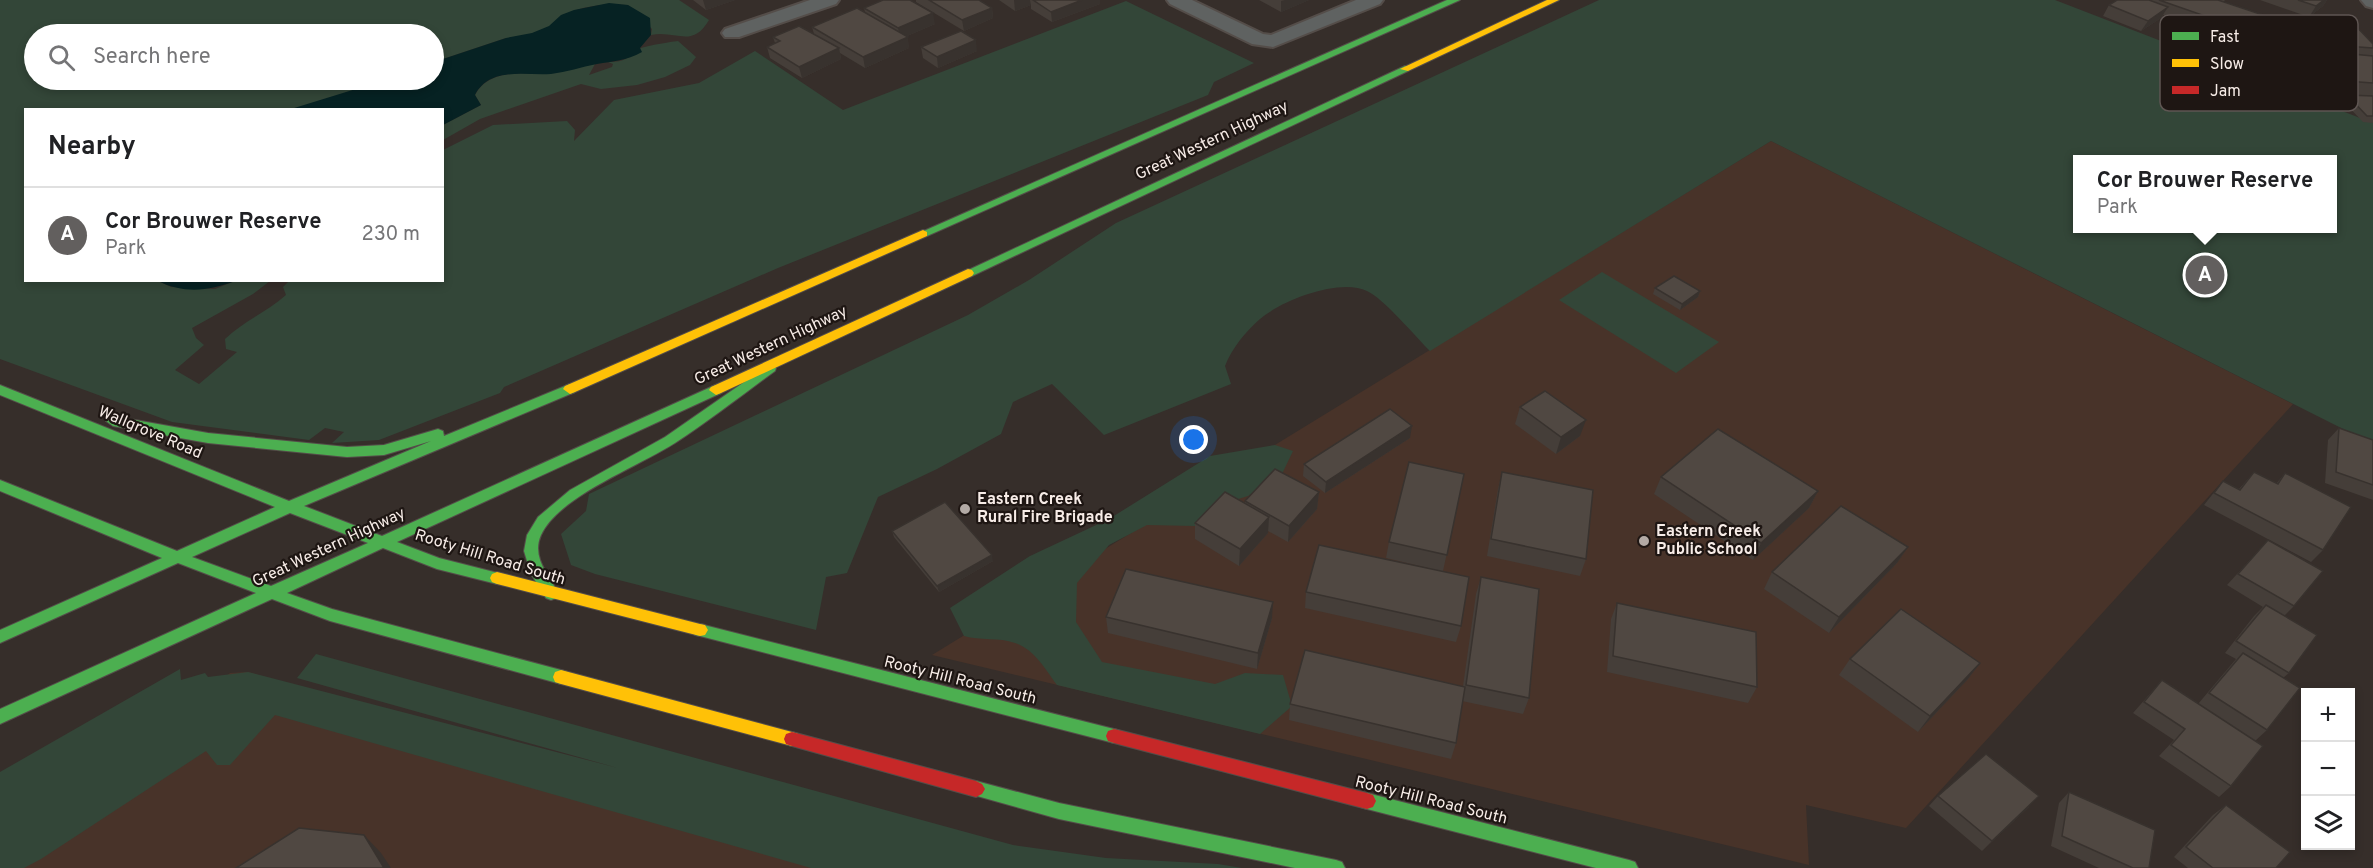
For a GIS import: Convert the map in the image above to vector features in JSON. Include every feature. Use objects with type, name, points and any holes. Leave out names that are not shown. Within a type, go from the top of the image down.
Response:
[{"type":"main road","name":"Great Western Highway","points":[[0,637],[288,507],[562,392],[1455,0]]},
{"type":"main road","name":"Great Western Highway","points":[[0,717],[784,359],[1554,0]]},
{"type":"main road","points":[[551,594],[540,578],[532,547],[534,535],[557,507],[575,494],[669,442],[784,359]]},
{"type":"main road","name":"Wallgrove Road","points":[[0,390],[288,507]]},
{"type":"main road","points":[[58,413],[245,443],[313,450],[368,452],[411,443],[562,392]]},
{"type":"main road","points":[[0,485],[177,557],[330,615],[1059,811],[1336,868]]},
{"type":"main road","name":"Rooty Hill Road South","points":[[288,507],[437,563],[551,594],[1629,868]]},
{"type":"street","points":[[732,33],[829,0]]},
{"type":"street","points":[[1177,0],[1259,40],[1273,41],[1373,0]]},
{"type":"shaded area","name":"Eastern Creek Public School","points":[[1771,141],[2293,404],[1906,828],[1806,805],[1809,865],[932,655]]},
{"type":"shaded area","points":[[248,672],[932,868],[0,868],[230,673]]},
{"type":"green space","points":[[0,0],[679,0],[709,20],[703,29],[690,36],[651,35],[652,29],[628,5],[597,5],[567,14],[551,26],[605,58],[595,64],[589,75],[612,67],[613,64],[608,62],[623,60],[639,49],[663,43],[678,41],[696,57],[690,65],[665,77],[637,85],[601,89],[581,84],[480,119],[444,139],[444,124],[481,105],[475,95],[488,81],[507,74],[548,74],[506,38],[444,59],[444,24],[24,24],[24,90],[374,90],[349,108],[24,108],[24,282],[160,282],[171,287],[215,289],[232,282],[269,282],[253,294],[192,328],[196,338],[204,345],[175,370],[199,384],[237,352],[226,349],[225,339],[286,295],[283,287],[288,282],[444,282],[444,150],[493,125],[567,121],[575,130],[574,141],[614,100],[699,83],[755,51],[843,110],[1126,1],[1254,63],[1214,82],[1208,95],[778,268],[504,387],[500,393],[379,440],[332,443],[344,432],[325,428],[309,440],[172,422],[0,359]]},
{"type":"green space","points":[[1599,0],[2055,0],[2160,41],[2160,111],[2342,111],[2373,123],[2373,444],[1771,141],[1430,351],[1374,295],[1356,288],[1342,287],[1296,298],[1260,319],[1240,340],[1228,359],[1225,366],[1231,384],[1104,435],[1052,384],[1013,402],[1001,434],[937,469],[878,497],[847,573],[826,577],[816,630],[595,574],[571,565],[561,534],[586,511],[589,494],[968,315],[1029,280],[1116,223]]},
{"type":"green space","points":[[1602,272],[1719,342],[1676,373],[1559,300]]},
{"type":"green space","points":[[1275,445],[1293,451],[1282,474],[1248,496],[1209,508],[1195,526],[1147,525],[1109,545],[1077,583],[1076,622],[1102,662],[1215,684],[1245,673],[1283,675],[1292,706],[1260,734],[1057,685],[1039,661],[1022,646],[1009,641],[964,636],[950,608],[1030,556],[1109,519],[1210,456]]},
{"type":"green space","points":[[316,654],[1013,845],[1106,858],[1218,864],[1242,868],[811,868],[275,715],[230,765],[217,765],[206,751],[41,859],[24,868],[0,868],[0,772],[180,669],[181,680],[205,673],[208,677],[248,672],[618,768],[297,678]]},
{"type":"water","points":[[609,3],[628,5],[650,18],[651,35],[640,48],[642,52],[625,59],[557,73],[499,76],[482,86],[475,95],[481,105],[444,124],[444,108],[294,108],[353,90],[444,90],[444,59],[506,38],[532,33],[549,26],[561,15]]},
{"type":"water","points":[[160,282],[232,282],[196,290]]},
{"type":"building","points":[[883,0],[910,0],[933,13],[898,28],[864,8]]},
{"type":"building","points":[[929,0],[979,0],[992,8],[962,20]]},
{"type":"building","points":[[1033,0],[1082,0],[1051,12]]},
{"type":"building","points":[[2117,0],[2149,0],[2168,7],[2148,21],[2109,5]]},
{"type":"building","points":[[2159,0],[2218,0],[2263,15],[2202,15]]},
{"type":"building","points":[[2298,0],[2324,0],[2316,6]]},
{"type":"building","points":[[857,8],[908,37],[863,57],[812,27]]},
{"type":"building","points":[[799,26],[839,48],[799,67],[767,47],[780,41],[773,37]]},
{"type":"building","points":[[2358,28],[2373,44],[2373,48],[2358,47]]},
{"type":"building","points":[[961,31],[976,40],[937,57],[921,47]]},
{"type":"building","points":[[2358,55],[2373,56],[2373,83],[2358,82]]},
{"type":"building","points":[[2358,95],[2373,96],[2373,116],[2367,116],[2358,107]]},
{"type":"building","points":[[1674,276],[1700,291],[1682,304],[1655,288]]},
{"type":"building","points":[[1545,391],[1586,420],[1561,437],[1520,407]]},
{"type":"building","points":[[1390,409],[1412,426],[1326,482],[1304,464]]},
{"type":"building","points":[[2339,428],[2373,440],[2373,485],[2336,472]]},
{"type":"building","points":[[1718,429],[1818,491],[1761,543],[1661,477]]},
{"type":"building","points":[[1409,462],[1464,474],[1447,555],[1389,542]]},
{"type":"building","points":[[1275,469],[1319,492],[1289,526],[1245,501]]},
{"type":"building","points":[[1502,472],[1593,490],[1586,559],[1491,539]]},
{"type":"building","points":[[2254,472],[2278,484],[2285,473],[2351,507],[2323,550],[2214,493],[2223,481],[2240,490]]},
{"type":"building","points":[[1225,492],[1269,517],[1240,549],[1195,523]]},
{"type":"building","points":[[945,502],[992,555],[937,586],[892,531]]},
{"type":"building","points":[[1841,506],[1908,547],[1839,617],[1772,572]]},
{"type":"building","points":[[2268,540],[2323,571],[2294,606],[2238,574]]},
{"type":"building","points":[[1319,545],[1469,577],[1461,626],[1306,592]]},
{"type":"building","points":[[1126,569],[1273,602],[1258,653],[1106,617]]},
{"type":"building","points":[[1481,577],[1539,589],[1529,698],[1466,685]]},
{"type":"building","points":[[1617,603],[1756,632],[1757,687],[1613,656]]},
{"type":"building","points":[[2266,605],[2317,635],[2289,673],[2236,641]]},
{"type":"building","points":[[1901,609],[1980,663],[1930,716],[1850,659]]},
{"type":"building","points":[[1305,650],[1465,687],[1456,743],[1290,704]]},
{"type":"building","points":[[2243,653],[2300,688],[2267,730],[2209,693]]},
{"type":"building","points":[[2162,680],[2263,746],[2231,786],[2171,745],[2185,729],[2144,702]]},
{"type":"building","points":[[1986,754],[2039,796],[1992,841],[1938,796]]},
{"type":"building","points":[[2069,792],[2155,830],[2149,868],[2133,868],[2062,836]]},
{"type":"building","points":[[2226,805],[2290,852],[2276,868],[2213,868],[2186,847]]},
{"type":"building","points":[[299,828],[364,835],[384,868],[236,868]]},
{"type":"traffic: fast","points":[[923,234],[1455,0]]},
{"type":"traffic: fast","points":[[968,273],[1405,69]]},
{"type":"traffic: fast","points":[[551,594],[535,566],[531,551],[534,535],[543,520],[557,507],[594,482],[670,440],[770,368]]},
{"type":"traffic: fast","points":[[0,637],[340,484],[570,389]]},
{"type":"traffic: fast","points":[[0,390],[232,485],[437,563],[497,578]]},
{"type":"traffic: fast","points":[[0,717],[716,390]]},
{"type":"traffic: fast","points":[[113,421],[208,438],[347,452],[384,450],[438,434]]},
{"type":"traffic: fast","points":[[0,485],[132,540],[330,615],[561,677]]},
{"type":"traffic: fast","points":[[700,630],[1114,736]]},
{"type":"traffic: fast","points":[[976,789],[1059,811],[1336,868]]},
{"type":"traffic: fast","points":[[1367,801],[1629,868]]},
{"type":"traffic: slow","points":[[1405,69],[1554,0]]},
{"type":"traffic: slow","points":[[570,389],[923,234]]},
{"type":"traffic: slow","points":[[716,390],[968,273]]},
{"type":"traffic: slow","points":[[497,578],[700,630]]},
{"type":"traffic: slow","points":[[561,677],[792,739]]},
{"type":"traffic: jam","points":[[1114,736],[1367,801]]},
{"type":"traffic: jam","points":[[792,739],[976,789]]},
{"type":"place","name":"Cor Brouwer Reserve","points":[[2205,275]]},
{"type":"place","name":"Eastern Creek Rural Fire Brigade","points":[[965,509]]},
{"type":"place","name":"Eastern Creek Public School","points":[[1644,541]]}]
